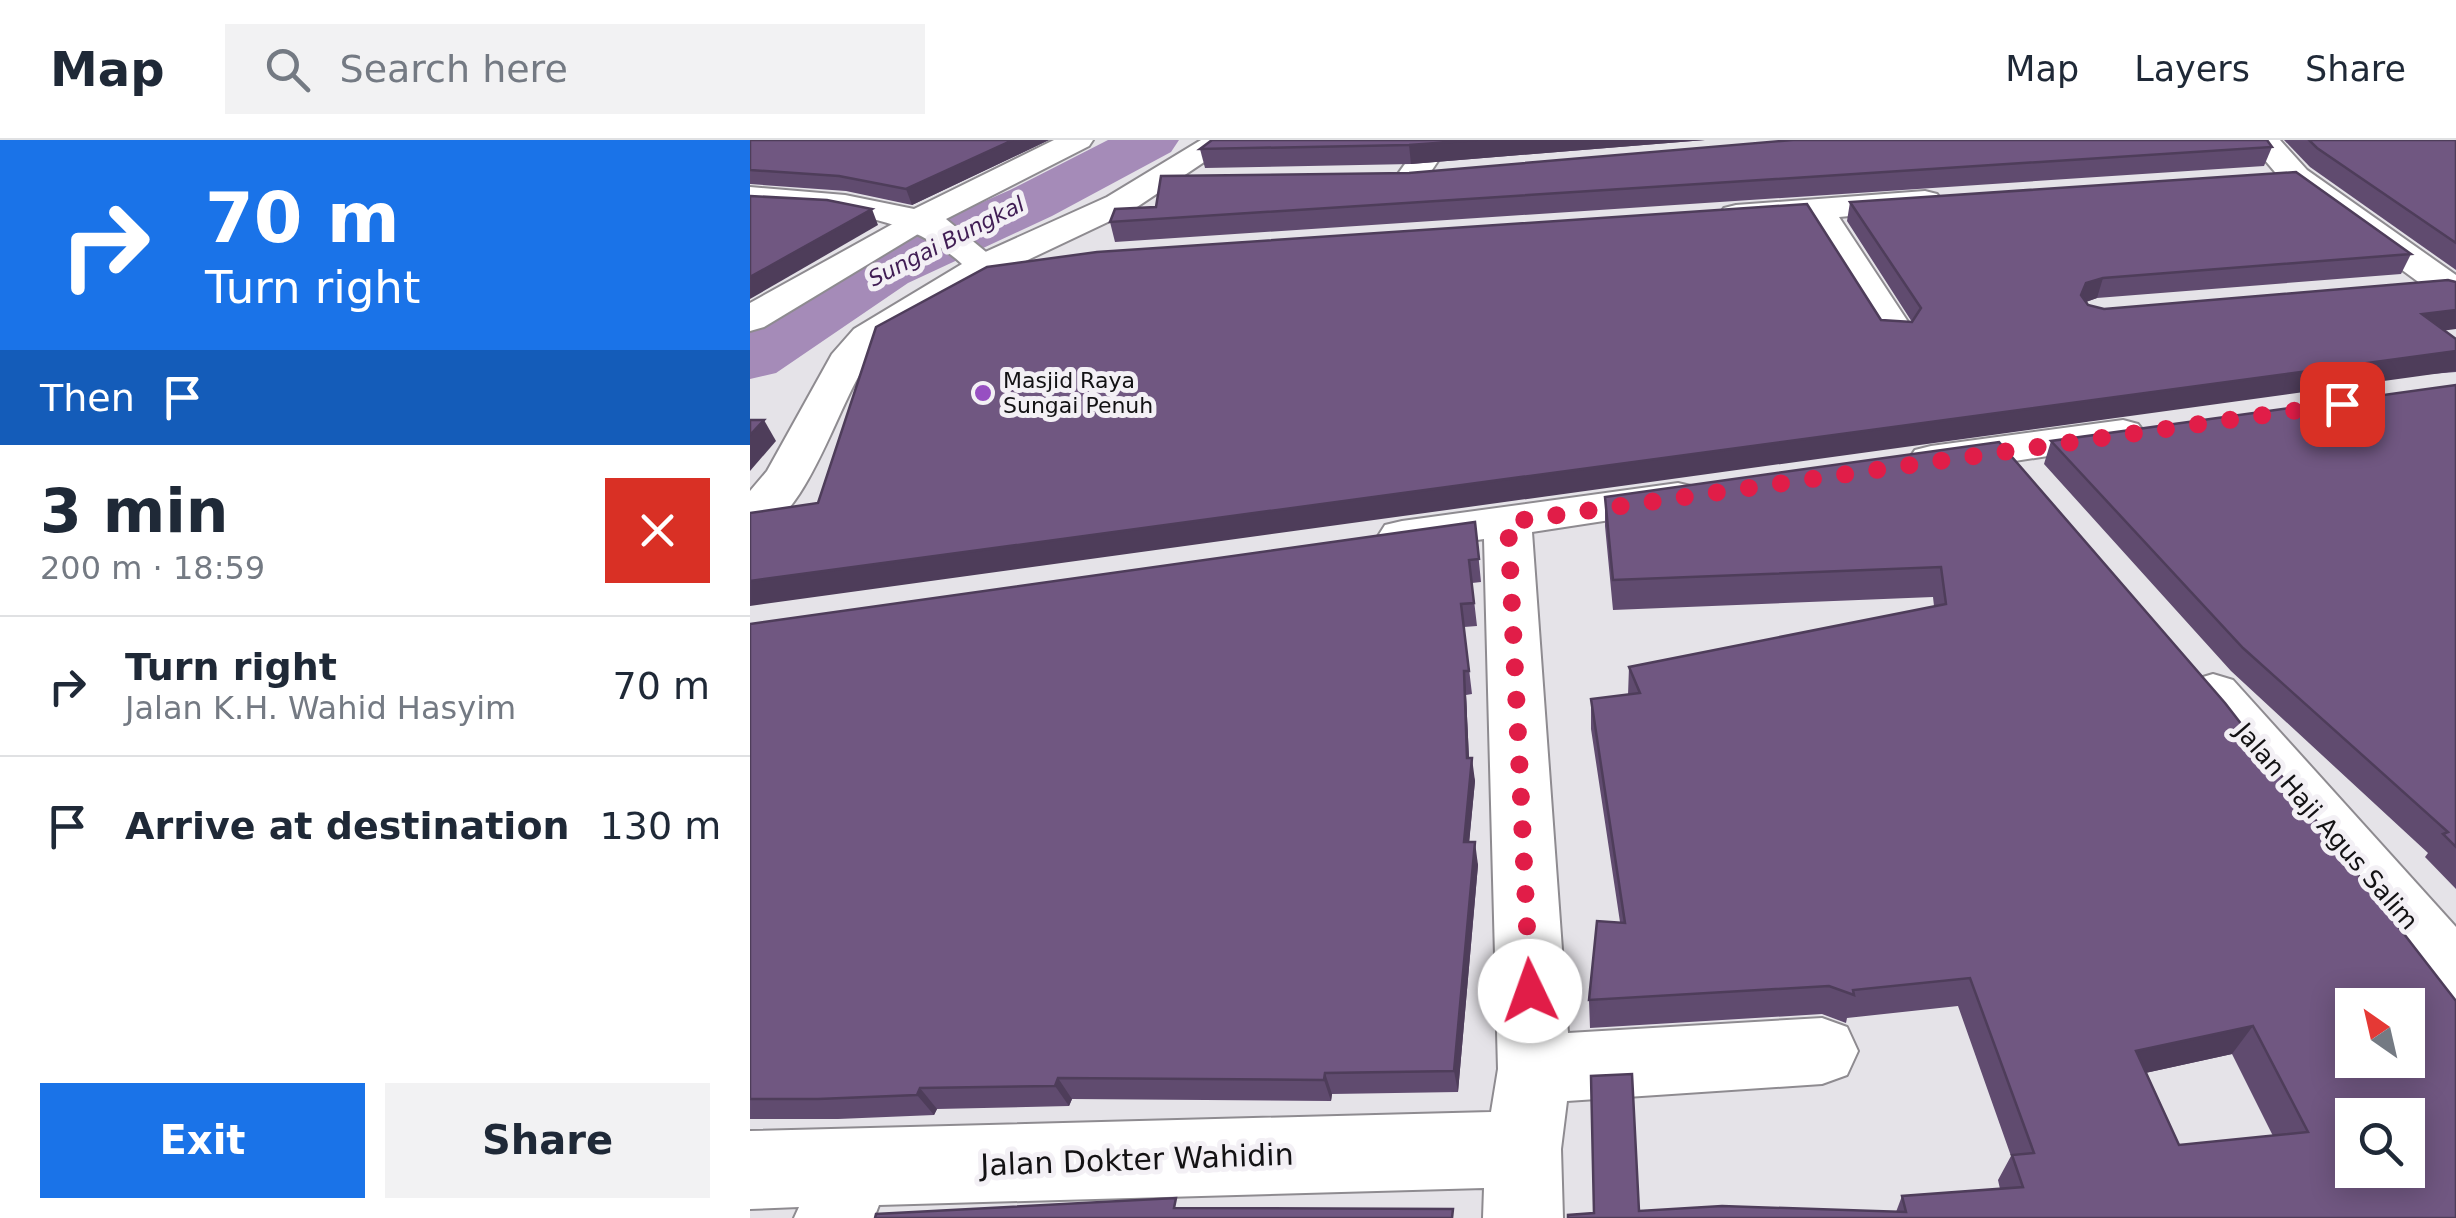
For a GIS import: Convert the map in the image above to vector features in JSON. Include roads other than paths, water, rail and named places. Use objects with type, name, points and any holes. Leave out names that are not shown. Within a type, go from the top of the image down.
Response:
[{"type":"street","points":[[750,522],[786,476],[846,363],[950,240],[1078,140]]},
{"type":"street","points":[[1158,182],[1222,140]]},
{"type":"street","points":[[1411,178],[1437,140]]},
{"type":"street","points":[[2263,140],[2296,177],[2451,288]]},
{"type":"street","points":[[1842,174],[1863,206]]},
{"type":"street","points":[[1372,178],[1458,175]]},
{"type":"street","points":[[2256,180],[2296,177]]},
{"type":"street","points":[[750,318],[950,240],[1158,182],[1217,181]]},
{"type":"street","points":[[750,197],[807,201],[950,240],[1084,259]]},
{"type":"street","points":[[1698,217],[1961,199]]},
{"type":"street","points":[[1817,209],[1894,331]]},
{"type":"street","points":[[2388,290],[2451,288]]},
{"type":"street","points":[[1883,467],[2160,428]]},
{"type":"street","points":[[2002,450],[2040,494]]},
{"type":"street","points":[[1352,544],[1725,490]]},
{"type":"street","points":[[1508,522],[1534,1069],[1523,1184]]},
{"type":"street","name":"Jalan Haji Agus Salim","points":[[2184,660],[2456,975]]},
{"type":"street","points":[[1534,1069],[1822,1051]]},
{"type":"street","name":"Jalan Dokter Wahidin","points":[[750,1170],[844,1193],[1523,1184]]},
{"type":"waterway","name":"Sungai Bungkal","points":[[750,357],[885,269],[1031,203],[1151,140]]},
{"type":"place","name":"Masjid Raya Sungai Penuh","points":[[983,393]]}]
